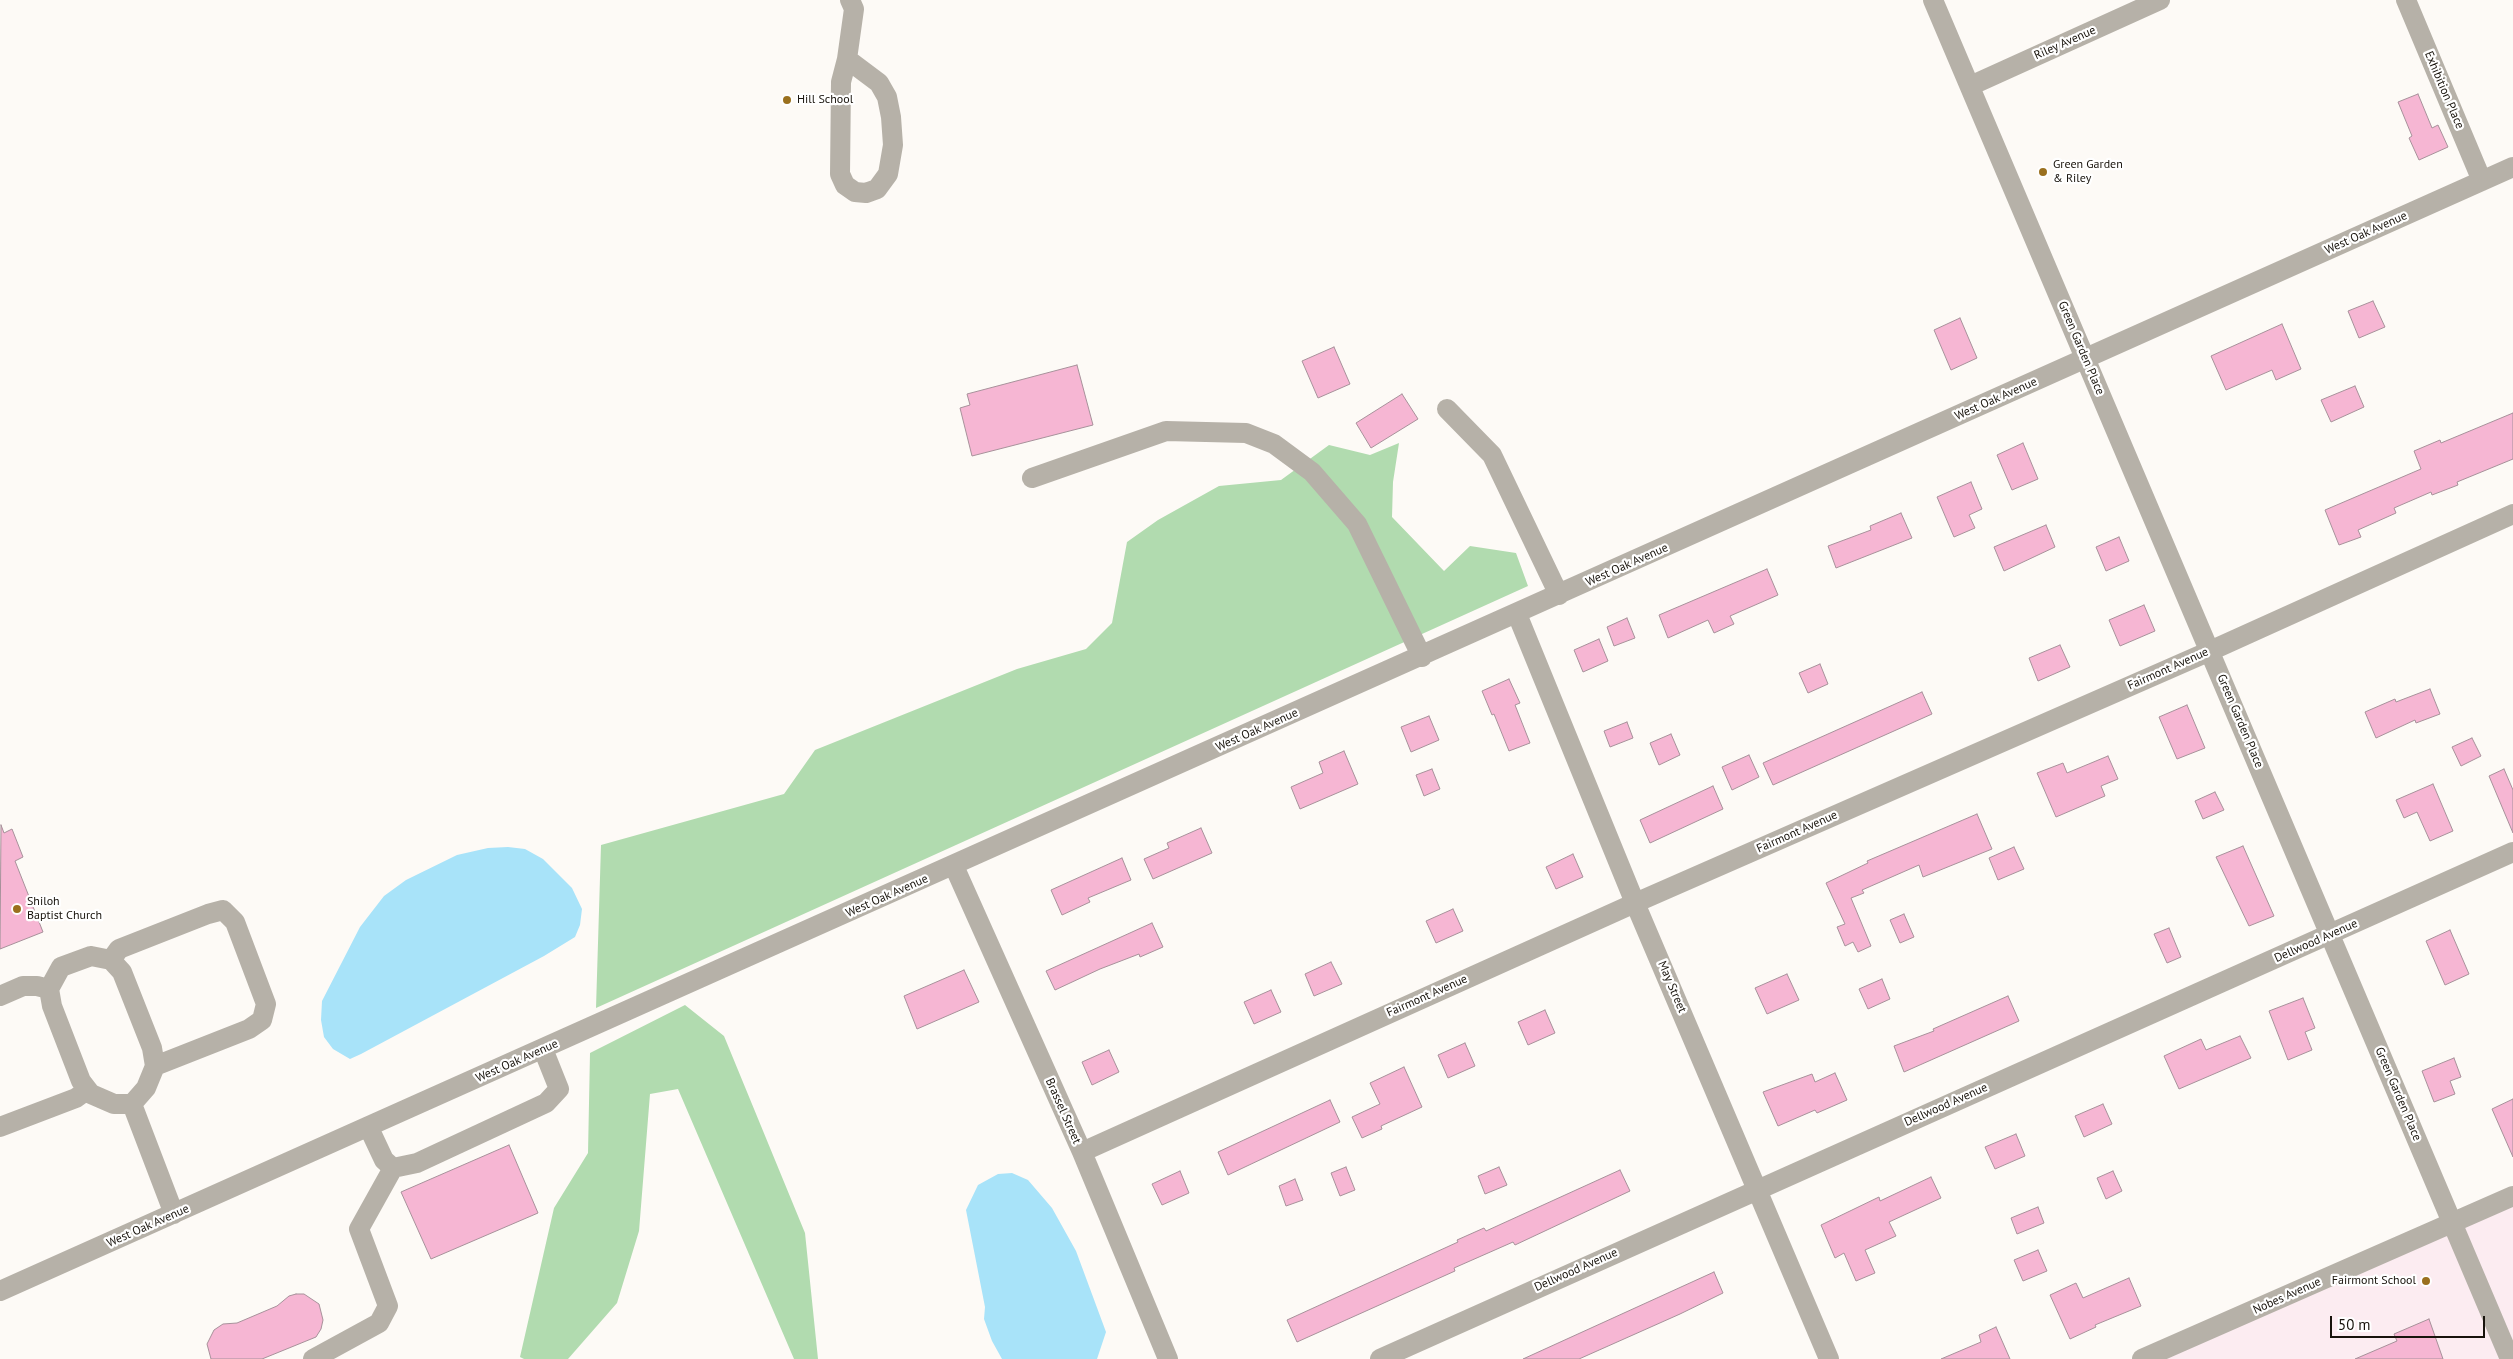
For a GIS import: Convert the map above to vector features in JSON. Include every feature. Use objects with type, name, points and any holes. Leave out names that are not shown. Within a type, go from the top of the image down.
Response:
[{"type":"street","points":[[847,59],[879,83],[887,97],[891,117],[893,145],[888,174],[877,189],[866,193],[854,192],[845,185],[840,174],[841,82],[847,59],[854,9],[850,0]]},
{"type":"street","name":"Green Garden Place","points":[[1933,0],[2510,1359]]},
{"type":"street","name":"Riley Avenue","points":[[1970,86],[2160,0]]},
{"type":"street","name":"Exhibition Place","points":[[2406,0],[2482,181]]},
{"type":"street","name":"West Oak Avenue","points":[[0,1291],[369,1128],[2513,167]]},
{"type":"street","points":[[1447,409],[1492,455],[1559,595]]},
{"type":"street","points":[[1032,478],[1166,431],[1246,433],[1274,444],[1312,472],[1357,524],[1422,657]]},
{"type":"street","name":"Fairmont Avenue","points":[[1082,1152],[1635,902],[2210,651],[2513,514]]},
{"type":"street","name":"May Street","points":[[1517,614],[1635,902],[1829,1359]]},
{"type":"street","name":"Dellwood Avenue","points":[[1380,1359],[2513,852]]},
{"type":"street","name":"Brassel Street","points":[[954,866],[1082,1152],[1168,1359]]},
{"type":"street","points":[[111,960],[119,949],[208,914],[223,910],[235,922],[266,1004],[262,1020],[249,1029],[155,1066]]},
{"type":"street","points":[[91,956],[111,960],[122,972],[152,1048],[155,1066],[146,1088],[132,1104],[114,1104],[91,1094],[87,1090],[81,1081],[52,1006],[49,989],[61,967],[91,956]]},
{"type":"street","points":[[0,996],[24,986],[37,986],[49,989]]},
{"type":"street","points":[[313,1359],[378,1323],[388,1306],[359,1229],[393,1168],[418,1163],[546,1103],[559,1090],[543,1049]]},
{"type":"street","points":[[0,1127],[76,1098],[87,1090]]},
{"type":"street","points":[[132,1104],[174,1214]]},
{"type":"street","points":[[369,1128],[384,1160],[393,1168]]},
{"type":"street","name":"Nobes Avenue","points":[[2142,1359],[2453,1223],[2512,1200]]},
{"type":"shaded area","name":"Fairmont School","points":[[2513,1203],[2513,1359],[2165,1359]]},
{"type":"green space","points":[[1399,443],[1393,482],[1392,517],[1444,571],[1470,546],[1516,553],[1528,586],[596,1008],[601,845],[784,794],[815,750],[1017,669],[1086,649],[1112,623],[1127,542],[1158,520],[1219,486],[1281,480],[1329,445],[1370,455]]},
{"type":"green space","points":[[685,1005],[724,1036],[805,1233],[818,1359],[794,1359],[678,1089],[650,1094],[639,1231],[617,1303],[568,1359],[524,1359],[520,1357],[554,1208],[588,1153],[590,1053]]},
{"type":"water","points":[[508,847],[525,849],[543,859],[572,888],[582,909],[580,925],[575,937],[544,956],[361,1054],[350,1059],[333,1049],[324,1037],[321,1020],[322,1001],[360,927],[384,896],[406,880],[457,855],[488,848]]},
{"type":"water","points":[[1012,1173],[1028,1180],[1052,1208],[1076,1251],[1106,1332],[1097,1359],[1002,1359],[992,1341],[984,1319],[985,1307],[966,1210],[978,1185],[998,1174]]},
{"type":"building","points":[[2418,94],[2432,128],[2438,125],[2448,147],[2419,160],[2409,138],[2412,136],[2398,102]]},
{"type":"building","points":[[2373,301],[2385,327],[2359,338],[2348,311]]},
{"type":"building","points":[[1960,318],[1977,358],[1951,370],[1934,330]]},
{"type":"building","points":[[2282,324],[2301,369],[2276,380],[2272,370],[2226,390],[2211,356]]},
{"type":"building","points":[[1334,347],[1350,384],[1318,398],[1302,361]]},
{"type":"building","points":[[1077,365],[1093,425],[972,456],[960,408],[970,405],[967,394]]},
{"type":"building","points":[[2355,386],[2364,407],[2331,422],[2321,400]]},
{"type":"building","points":[[1402,394],[1418,419],[1371,448],[1356,423]]},
{"type":"building","points":[[2513,413],[2513,459],[2457,482],[2458,485],[2432,495],[2431,492],[2394,508],[2396,513],[2358,530],[2361,537],[2339,545],[2325,510],[2421,469],[2414,451],[2440,440],[2441,443]]},
{"type":"building","points":[[2023,443],[2038,479],[2012,490],[1997,455]]},
{"type":"building","points":[[1971,482],[1982,509],[1969,515],[1975,528],[1954,537],[1937,497]]},
{"type":"building","points":[[1901,513],[1912,538],[1836,568],[1828,546],[1871,530],[1870,526]]},
{"type":"building","points":[[2046,525],[2055,547],[2004,571],[1994,547]]},
{"type":"building","points":[[2119,537],[2129,561],[2106,571],[2096,547]]},
{"type":"building","points":[[1767,569],[1778,595],[1730,616],[1734,624],[1714,633],[1708,620],[1668,638],[1659,615]]},
{"type":"building","points":[[2144,605],[2155,631],[2120,646],[2109,620]]},
{"type":"building","points":[[1627,618],[1635,638],[1614,646],[1607,627]]},
{"type":"building","points":[[1599,639],[1608,661],[1583,672],[1574,650]]},
{"type":"building","points":[[2060,645],[2070,667],[2038,681],[2029,658]]},
{"type":"building","points":[[1820,664],[1828,684],[1808,693],[1799,673]]},
{"type":"building","points":[[1509,679],[1520,703],[1515,705],[1530,743],[1509,751],[1494,714],[1492,715],[1482,691]]},
{"type":"building","points":[[2430,689],[2440,714],[2416,723],[2415,720],[2376,738],[2365,712],[2395,699],[2396,702]]},
{"type":"building","points":[[1922,692],[1932,714],[1773,785],[1763,763]]},
{"type":"building","points":[[2187,705],[2205,748],[2177,759],[2159,717]]},
{"type":"building","points":[[1429,716],[1439,740],[1411,752],[1401,727]]},
{"type":"building","points":[[1627,722],[1633,738],[1610,747],[1604,731]]},
{"type":"building","points":[[1671,734],[1680,755],[1659,765],[1650,743]]},
{"type":"building","points":[[2472,738],[2481,756],[2461,766],[2452,747]]},
{"type":"building","points":[[1344,751],[1358,784],[1300,809],[1291,787],[1323,773],[1319,762]]},
{"type":"building","points":[[1749,755],[1759,777],[1732,790],[1722,767]]},
{"type":"building","points":[[2108,756],[2118,779],[2101,786],[2105,796],[2056,817],[2037,773],[2063,763],[2067,773]]},
{"type":"building","points":[[1432,769],[1440,789],[1424,796],[1416,775]]},
{"type":"building","points":[[2504,769],[2513,790],[2513,833],[2489,776]]},
{"type":"building","points":[[2433,784],[2453,831],[2430,841],[2417,812],[2404,818],[2396,800]]},
{"type":"building","points":[[1713,786],[1723,809],[1650,843],[1640,820]]},
{"type":"building","points":[[2215,792],[2224,810],[2203,819],[2195,801]]},
{"type":"building","points":[[1977,814],[1992,849],[1923,877],[1919,865],[1862,890],[1864,893],[1851,898],[1871,946],[1858,952],[1853,942],[1845,946],[1837,927],[1845,924],[1826,883],[1868,863],[1867,861]]},
{"type":"building","name":"Shiloh Baptist Church","points":[[1,825],[4,833],[12,829],[23,857],[15,861],[43,932],[0,949]]},
{"type":"building","points":[[1201,828],[1212,853],[1153,879],[1144,859],[1169,848],[1167,843]]},
{"type":"building","points":[[2243,846],[2274,916],[2249,926],[2216,857]]},
{"type":"building","points":[[2014,847],[2024,869],[1998,880],[1989,858]]},
{"type":"building","points":[[1573,854],[1583,877],[1556,889],[1546,867]]},
{"type":"building","points":[[1122,858],[1131,880],[1088,898],[1090,902],[1062,915],[1051,890]]},
{"type":"building","points":[[1453,909],[1463,931],[1436,943],[1426,921]]},
{"type":"building","points":[[1904,914],[1914,937],[1900,943],[1890,920]]},
{"type":"building","points":[[1152,923],[1163,947],[1140,957],[1139,954],[1100,969],[1055,990],[1046,971]]},
{"type":"building","points":[[2169,928],[2181,957],[2167,963],[2154,934]]},
{"type":"building","points":[[2450,930],[2469,974],[2445,985],[2426,941]]},
{"type":"building","points":[[1331,962],[1342,984],[1314,996],[1305,974]]},
{"type":"building","points":[[964,970],[979,1002],[917,1029],[904,996]]},
{"type":"building","points":[[1787,974],[1799,1000],[1767,1014],[1755,988]]},
{"type":"building","points":[[1882,979],[1890,999],[1868,1009],[1859,989]]},
{"type":"building","points":[[1271,990],[1281,1012],[1254,1024],[1244,1002]]},
{"type":"building","points":[[2008,996],[2019,1021],[1904,1072],[1894,1046],[1934,1031],[1933,1029]]},
{"type":"building","points":[[2303,998],[2315,1028],[2305,1032],[2312,1050],[2288,1060],[2269,1011]]},
{"type":"building","points":[[1545,1010],[1555,1033],[1528,1045],[1518,1022]]},
{"type":"building","points":[[2240,1036],[2251,1058],[2179,1089],[2164,1056],[2201,1039],[2206,1050]]},
{"type":"building","points":[[1465,1043],[1475,1066],[1448,1078],[1438,1055]]},
{"type":"building","points":[[1109,1050],[1119,1072],[1092,1085],[1082,1062]]},
{"type":"building","points":[[2454,1058],[2461,1077],[2450,1081],[2455,1094],[2434,1102],[2422,1071]]},
{"type":"building","points":[[1404,1067],[1422,1107],[1381,1126],[1382,1129],[1362,1138],[1352,1117],[1380,1104],[1370,1083]]},
{"type":"building","points":[[1835,1073],[1847,1100],[1817,1113],[1815,1110],[1778,1126],[1763,1092],[1812,1074],[1815,1082]]},
{"type":"building","points":[[2513,1099],[2513,1157],[2492,1109]]},
{"type":"building","points":[[1330,1100],[1340,1122],[1228,1175],[1218,1152]]},
{"type":"building","points":[[2103,1104],[2112,1124],[2084,1137],[2075,1116]]},
{"type":"building","points":[[2016,1134],[2025,1156],[1995,1169],[1985,1147]]},
{"type":"building","points":[[509,1145],[538,1213],[431,1259],[401,1192]]},
{"type":"building","points":[[1346,1167],[1355,1190],[1340,1196],[1331,1173]]},
{"type":"building","points":[[1499,1167],[1507,1185],[1485,1194],[1478,1176]]},
{"type":"building","points":[[1620,1170],[1630,1191],[1515,1245],[1513,1242],[1454,1268],[1455,1271],[1297,1342],[1287,1320],[1458,1242],[1457,1240],[1484,1228],[1486,1231]]},
{"type":"building","points":[[1180,1171],[1189,1193],[1162,1205],[1152,1184]]},
{"type":"building","points":[[2113,1171],[2122,1191],[2106,1199],[2097,1178]]},
{"type":"building","points":[[1931,1177],[1941,1198],[1889,1222],[1896,1236],[1865,1250],[1875,1273],[1856,1281],[1844,1253],[1835,1258],[1821,1225],[1879,1197],[1880,1201]]},
{"type":"building","points":[[1295,1179],[1303,1200],[1286,1206],[1279,1186]]},
{"type":"building","points":[[2038,1207],[2044,1223],[2017,1234],[2011,1218]]},
{"type":"building","points":[[2038,1250],[2047,1271],[2023,1281],[2014,1260]]},
{"type":"building","points":[[1714,1272],[1723,1293],[1680,1314],[1579,1359],[1523,1359]]},
{"type":"building","points":[[2129,1278],[2141,1306],[2095,1325],[2096,1327],[2070,1339],[2050,1295],[2076,1283],[2083,1298]]},
{"type":"building","points":[[304,1294],[319,1304],[323,1320],[321,1329],[316,1337],[262,1359],[211,1359],[207,1344],[214,1330],[223,1324],[237,1323],[277,1306],[289,1296]]},
{"type":"building","points":[[2429,1319],[2443,1359],[2355,1359],[2397,1341],[2394,1334]]},
{"type":"building","points":[[1996,1327],[2010,1359],[1941,1359],[1981,1342],[1979,1335]]},
{"type":"place","name":"Hill School","points":[[787,100]]},
{"type":"place","name":"Green Garden & Riley","points":[[2043,172]]},
{"type":"place","name":"Shiloh Baptist Church","points":[[17,909]]},
{"type":"place","name":"Fairmont School","points":[[2426,1281]]}]
